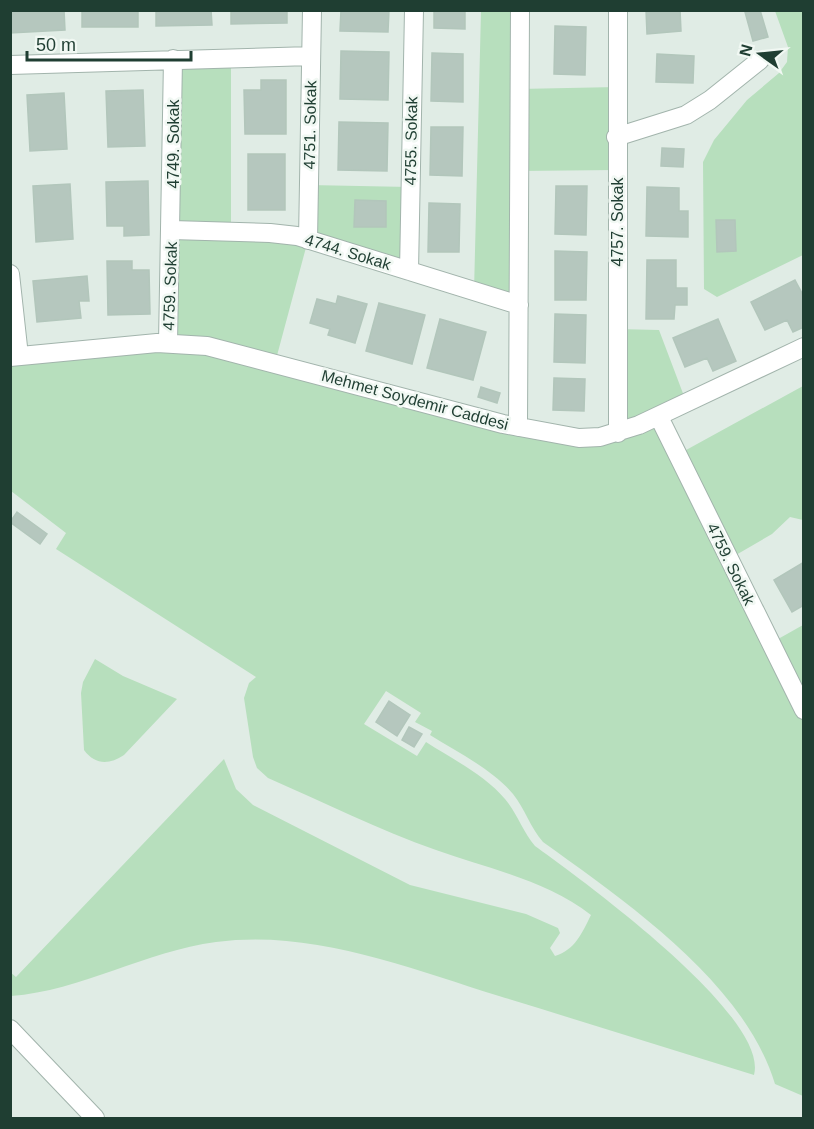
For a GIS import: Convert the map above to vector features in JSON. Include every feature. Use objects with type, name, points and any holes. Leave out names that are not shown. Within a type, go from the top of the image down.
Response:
[{"type":"street","name":"4751. Sokak","points":[[308,240],[312,10]]},
{"type":"street","name":"4755. Sokak","points":[[409,271],[414,10]]},
{"type":"street","points":[[518,427],[520,10]]},
{"type":"street","name":"4757. Sokak","points":[[618,10],[616,136],[618,433]]},
{"type":"street","points":[[10,65],[311,56]]},
{"type":"street","name":"4749. Sokak","points":[[172,230],[173,59]]},
{"type":"street","points":[[616,136],[686,115],[760,60]]},
{"type":"street","name":"4744. Sokak","points":[[172,230],[270,233],[308,240],[519,305]]},
{"type":"street","name":"4759. Sokak","points":[[168,343],[172,230]]},
{"type":"street","points":[[10,274],[15,356]]},
{"type":"street","name":"Mehmet Soydemir Caddesi","points":[[15,356],[168,343],[224,350],[518,427],[579,438],[618,433],[659,417],[804,347]]},
{"type":"street","name":"4759. Sokak","points":[[659,417],[804,710]]},
{"type":"street","points":[[10,1029],[95,1119]]},
{"type":"green space","points":[[481,11],[520,11],[519,89],[617,87],[616,170],[519,171],[519,305],[474,291]]},
{"type":"green space","points":[[775,11],[803,11],[803,255],[717,297],[704,289],[703,162],[714,140],[747,100],[779,73],[787,62],[788,47]]},
{"type":"green space","points":[[231,56],[231,231],[297,236],[309,185],[410,187],[409,271],[308,240],[275,363],[503,424],[618,433],[617,329],[659,330],[687,404],[659,417],[677,455],[803,386],[803,520],[790,517],[772,534],[729,559],[771,643],[803,625],[803,1096],[775,1084],[760,1047],[737,1012],[710,978],[645,918],[543,842],[505,785],[474,762],[430,735],[432,731],[415,722],[421,713],[386,691],[364,724],[417,756],[426,742],[497,790],[509,804],[535,846],[629,918],[704,986],[733,1019],[751,1050],[754,1075],[395,963],[324,946],[288,941],[252,939],[190,947],[63,987],[11,996],[10,972],[16,977],[224,759],[236,789],[253,805],[410,885],[526,914],[558,928],[560,933],[550,948],[555,956],[573,945],[591,915],[574,903],[536,884],[372,825],[268,778],[257,768],[253,757],[244,698],[249,683],[256,677],[56,549],[66,533],[11,491],[11,357],[168,342],[173,59]]},
{"type":"green space","points":[[95,659],[123,676],[177,699],[124,755],[108,762],[93,759],[84,750],[81,693],[83,682]]},
{"type":"building","points":[[10,10],[64,10],[65,30],[10,33]]},
{"type":"building","points":[[82,10],[138,10],[138,27],[82,27]]},
{"type":"building","points":[[156,10],[211,10],[212,25],[156,26]]},
{"type":"building","points":[[231,10],[287,10],[287,23],[231,24]]},
{"type":"building","points":[[341,10],[389,10],[388,32],[340,31]]},
{"type":"building","points":[[434,10],[465,10],[465,29],[434,28]]},
{"type":"building","points":[[646,10],[680,10],[681,31],[647,34]]},
{"type":"building","points":[[760,10],[768,37],[753,41],[745,12]]},
{"type":"building","points":[[555,26],[586,27],[585,75],[554,74]]},
{"type":"building","points":[[341,51],[389,52],[388,100],[340,99]]},
{"type":"building","points":[[432,53],[463,54],[463,102],[431,101]]},
{"type":"building","points":[[657,54],[694,56],[693,83],[656,82]]},
{"type":"building","points":[[261,80],[286,80],[286,134],[245,134],[244,90],[261,90]]},
{"type":"building","points":[[143,90],[145,146],[108,147],[106,91]]},
{"type":"building","points":[[64,93],[67,149],[30,151],[27,95]]},
{"type":"building","points":[[339,122],[388,123],[387,171],[338,170]]},
{"type":"building","points":[[431,127],[463,127],[462,176],[430,175]]},
{"type":"building","points":[[662,148],[684,149],[683,167],[661,166]]},
{"type":"building","points":[[248,154],[285,154],[285,210],[248,210]]},
{"type":"building","points":[[148,181],[149,235],[124,236],[124,226],[107,226],[106,182]]},
{"type":"building","points":[[70,184],[73,239],[36,242],[33,186]]},
{"type":"building","points":[[556,186],[587,186],[586,235],[555,234]]},
{"type":"building","points":[[647,187],[679,188],[679,211],[688,211],[688,237],[646,236]]},
{"type":"building","points":[[355,200],[386,201],[386,227],[354,227]]},
{"type":"building","points":[[429,203],[460,204],[459,252],[428,252]]},
{"type":"building","points":[[716,220],[735,220],[736,251],[717,252]]},
{"type":"building","points":[[555,251],[587,252],[586,300],[555,300]]},
{"type":"building","points":[[647,260],[676,260],[676,288],[687,288],[687,305],[675,305],[674,319],[646,319]]},
{"type":"building","points":[[107,261],[132,261],[132,270],[149,270],[150,314],[108,315]]},
{"type":"building","points":[[87,276],[89,301],[79,301],[81,318],[37,322],[33,281]]},
{"type":"building","points":[[795,280],[804,297],[804,327],[793,332],[787,320],[765,330],[751,302]]},
{"type":"building","points":[[338,296],[367,304],[355,343],[328,335],[330,329],[310,323],[317,299],[336,304]]},
{"type":"building","points":[[379,303],[425,315],[412,364],[366,351]]},
{"type":"building","points":[[555,314],[586,315],[585,363],[554,362]]},
{"type":"building","points":[[440,319],[486,332],[473,380],[427,368]]},
{"type":"building","points":[[718,319],[736,361],[713,371],[707,358],[685,367],[673,338]]},
{"type":"building","points":[[554,378],[585,379],[584,411],[553,410]]},
{"type":"building","points":[[481,387],[500,393],[497,403],[478,397]]},
{"type":"building","points":[[17,512],[47,534],[40,544],[10,522]]},
{"type":"building","points":[[804,562],[804,605],[792,612],[774,580]]},
{"type":"building","points":[[389,701],[410,715],[397,736],[376,722]]},
{"type":"building","points":[[409,727],[422,734],[414,747],[402,740]]}]
